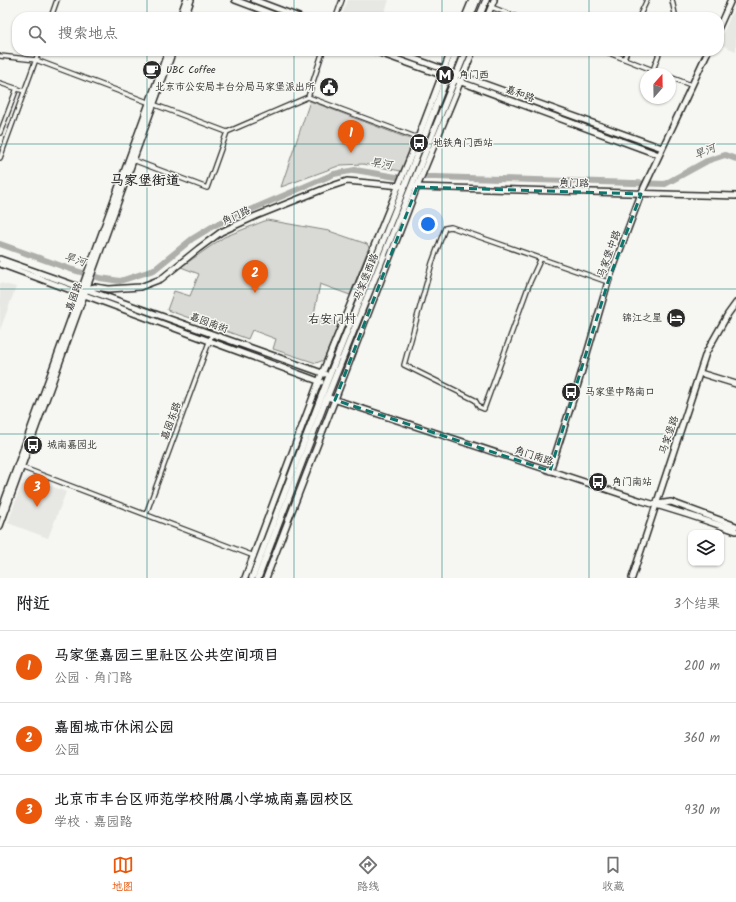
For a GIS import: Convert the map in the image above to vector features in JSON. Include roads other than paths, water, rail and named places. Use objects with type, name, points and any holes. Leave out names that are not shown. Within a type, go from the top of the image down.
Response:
[{"type":"main road","points":[[472,12],[477,0]]},
{"type":"main road","points":[[481,12],[486,0]]},
{"type":"main road","name":"马家堡西路","points":[[258,578],[327,397],[415,185],[414,170],[444,76],[454,56]]},
{"type":"main road","name":"马家堡西路","points":[[252,578],[402,185],[414,170],[464,56]]},
{"type":"street","points":[[53,12],[57,0]]},
{"type":"street","points":[[182,12],[186,0]]},
{"type":"street","points":[[187,12],[192,0]]},
{"type":"street","points":[[235,0],[267,12]]},
{"type":"street","points":[[254,0],[286,12]]},
{"type":"street","points":[[338,12],[342,0]]},
{"type":"street","points":[[467,12],[472,0]]},
{"type":"street","points":[[489,12],[494,0]]},
{"type":"street","points":[[641,12],[646,0]]},
{"type":"street","points":[[672,0],[675,12]]},
{"type":"street","points":[[724,16],[731,0]]},
{"type":"street","points":[[491,7],[504,12]]},
{"type":"street","points":[[0,56],[36,60],[227,132],[308,97],[418,138]]},
{"type":"street","points":[[0,158],[37,56]]},
{"type":"street","name":"嘉园路","points":[[0,513],[133,160],[166,56]]},
{"type":"street","name":"嘉园路","points":[[93,265],[151,104],[171,56]]},
{"type":"street","points":[[308,97],[321,56]]},
{"type":"street","name":"嘉和路","points":[[388,56],[444,76],[463,76],[662,148]]},
{"type":"street","name":"嘉和路","points":[[407,56],[447,70],[456,76],[461,82],[658,155]]},
{"type":"street","name":"马家堡西路","points":[[447,70],[450,56]]},
{"type":"street","name":"马家堡西路","points":[[414,170],[461,82],[471,56]]},
{"type":"street","points":[[616,56],[648,68]]},
{"type":"street","points":[[654,68],[658,56]]},
{"type":"street","name":"马家堡中路","points":[[550,471],[578,384],[608,282],[641,192],[650,176],[658,155],[706,56]]},
{"type":"street","name":"马家堡西路","points":[[414,170],[418,138],[444,76]]},
{"type":"street","points":[[676,79],[691,85]]},
{"type":"street","points":[[0,83],[24,91]]},
{"type":"street","points":[[0,133],[17,88]]},
{"type":"street","points":[[133,160],[207,188],[227,132]]},
{"type":"street","name":"角门路","points":[[0,264],[84,288],[95,287],[109,289],[140,287],[162,279],[221,232],[256,216],[326,188],[347,181],[402,185]]},
{"type":"street","name":"马家堡西路","points":[[246,578],[319,381],[402,185]]},
{"type":"street","name":"马家堡西路","points":[[266,578],[335,400],[415,185]]},
{"type":"street","name":"角门路","points":[[415,185],[736,196]]},
{"type":"street","points":[[541,258],[528,285],[484,408],[475,400],[404,365],[432,264],[445,228],[451,226],[541,258],[608,282]]},
{"type":"street","name":"角门路","points":[[0,258],[84,288]]},
{"type":"street","name":"嘉园路","points":[[0,526],[84,288]]},
{"type":"street","name":"嘉园南街","points":[[84,288],[329,376]]},
{"type":"street","name":"嘉园南街","points":[[84,288],[209,341],[326,384]]},
{"type":"street","name":"马家堡路","points":[[632,578],[706,353],[728,314],[736,303]]},
{"type":"street","name":"嘉园东路","points":[[146,514],[212,334]]},
{"type":"street","points":[[700,373],[736,384]]},
{"type":"street","name":"角门南路","points":[[327,397],[736,531]]},
{"type":"street","points":[[21,467],[254,556]]},
{"type":"street","points":[[656,504],[671,502],[736,526]]},
{"type":"waterway","name":"旱河","points":[[0,244],[70,269],[100,278],[120,281],[154,270],[192,239],[215,225],[334,174],[355,170],[396,177],[665,184],[707,161],[725,155],[736,159]]},
{"type":"place","name":"UBC Coffee","points":[[152,70]]},
{"type":"place","name":"角门西","points":[[445,75]]},
{"type":"place","name":"北京市公安局丰台分局马家堡派出所","points":[[329,87]]},
{"type":"place","name":"地铁角门西站","points":[[419,143]]},
{"type":"place","name":"马家堡嘉园三里社区公共空间项目","points":[[351,153]]},
{"type":"place","name":"嘉囿城市休闲公园","points":[[255,293]]},
{"type":"place","name":"锦江之星","points":[[676,318]]},
{"type":"place","name":"马家堡中路南口","points":[[571,392]]},
{"type":"place","name":"城南嘉园北","points":[[33,445]]},
{"type":"place","name":"角门南站","points":[[598,482]]},
{"type":"place","name":"北京市丰台区师范学校附属小学城南嘉园校区","points":[[37,507]]},
{"type":"district","name":"马家堡街道","points":[[145,181]]},
{"type":"district","name":"右安门村","points":[[332,319]]}]
